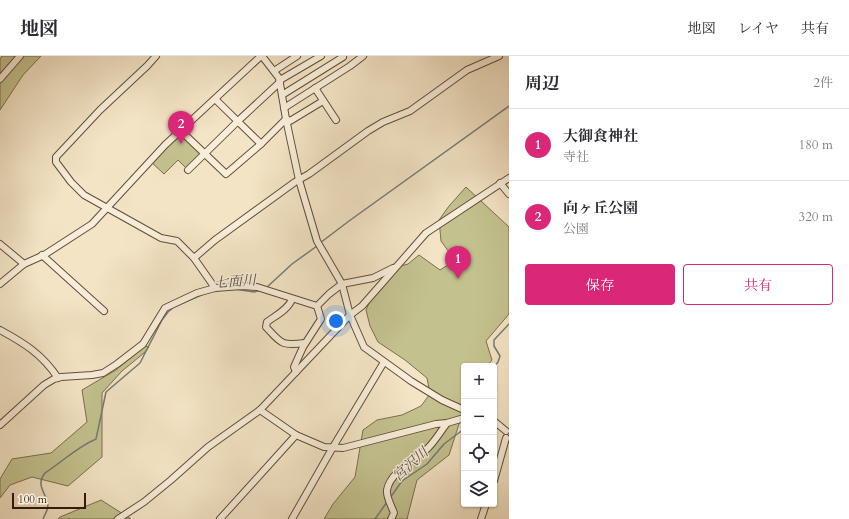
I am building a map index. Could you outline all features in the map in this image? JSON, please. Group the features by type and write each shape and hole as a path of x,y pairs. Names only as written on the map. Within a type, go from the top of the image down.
{"street":[{"path":"0,79 20,56"},
{"path":"156,56 100,110 56,157 56,162 67,177 84,195 108,207 161,238 177,241 194,258 215,288"},
{"path":"0,284 24,264 42,255 92,224 148,161 262,56 280,81 286,119 299,180 319,244 342,284 350,315 364,347 411,381 442,400 461,409"},
{"path":"274,71 297,56"},
{"path":"188,170 280,81 321,56"},
{"path":"282,95 343,56 350,66"},
{"path":"284,108 350,66 363,56"},
{"path":"194,258 215,240 368,131 384,122 410,111 467,70 499,56"},
{"path":"315,88 336,120"},
{"path":"215,98 261,144"},
{"path":"286,119 290,121 323,101"},
{"path":"181,131 226,174 261,144 286,119"},
{"path":"118,519 144,502 208,446 260,410 350,315 362,306 426,233 509,178"},
{"path":"500,183 509,194"},
{"path":"0,244 24,264"},
{"path":"42,255 104,311"},
{"path":"317,306 342,284 373,278 396,267"},
{"path":"0,425 44,385 58,378 79,377 103,372 122,361 143,344 165,308 198,293 215,288 242,286 267,290 317,306"},
{"path":"292,299 284,310 267,322 266,327 279,341 287,345 305,343"},
{"path":"296,372 294,367 305,343 321,318 317,306"},
{"path":"0,330 34,350 49,365 58,378"},
{"path":"292,519 384,362"},
{"path":"260,410 296,435 324,447 343,448 461,419"},
{"path":"391,519 394,513 387,494 389,482 406,463 428,448 447,423"},
{"path":"497,424 507,434 497,471"},
{"path":"220,519 296,435"},
{"path":"481,519 485,507"}],"shaded area":[{"path":"2,56 41,56 23,75 0,110 0,59"},
{"path":"181,133 202,154 187,169 178,160 164,174 150,161"},
{"path":"466,187 509,227 509,314 486,341 492,360 490,363 461,363 461,421 449,455 417,480 407,519 324,519 333,504 355,477 363,430 377,420 402,415 421,406 430,394 427,378 405,360 378,342 370,326 366,310 376,288 397,267 408,264 419,255 440,270 451,263 449,252 441,241 439,220"},
{"path":"145,346 149,347 122,371 102,393 102,457 68,486 32,477 10,485 0,498 0,479 12,459 51,453 87,422 82,390 116,370"},
{"path":"101,500 131,519 58,519 60,517"}],"waterway":[{"name":"七面川","path":"320,243 509,106"},
{"name":"七面川","path":"266,288 292,264 317,246"},
{"name":"七面川","path":"235,289 254,292 261,290"},
{"name":"七面川","path":"43,519 48,505 41,483 45,473 76,450 96,439 106,392 140,363 162,320 168,312 174,307 206,293"},
{"name":"宮沢川","path":"497,363 500,356 494,346 494,340 509,324"},
{"name":"宮沢川","path":"390,498 402,481 427,464 444,444 461,431"},
{"name":"宮沢川","path":"375,519 387,502"}],"place":[{"name":"向ヶ丘公園","path":"181,144"},
{"name":"大御食神社","path":"458,279"}]}
